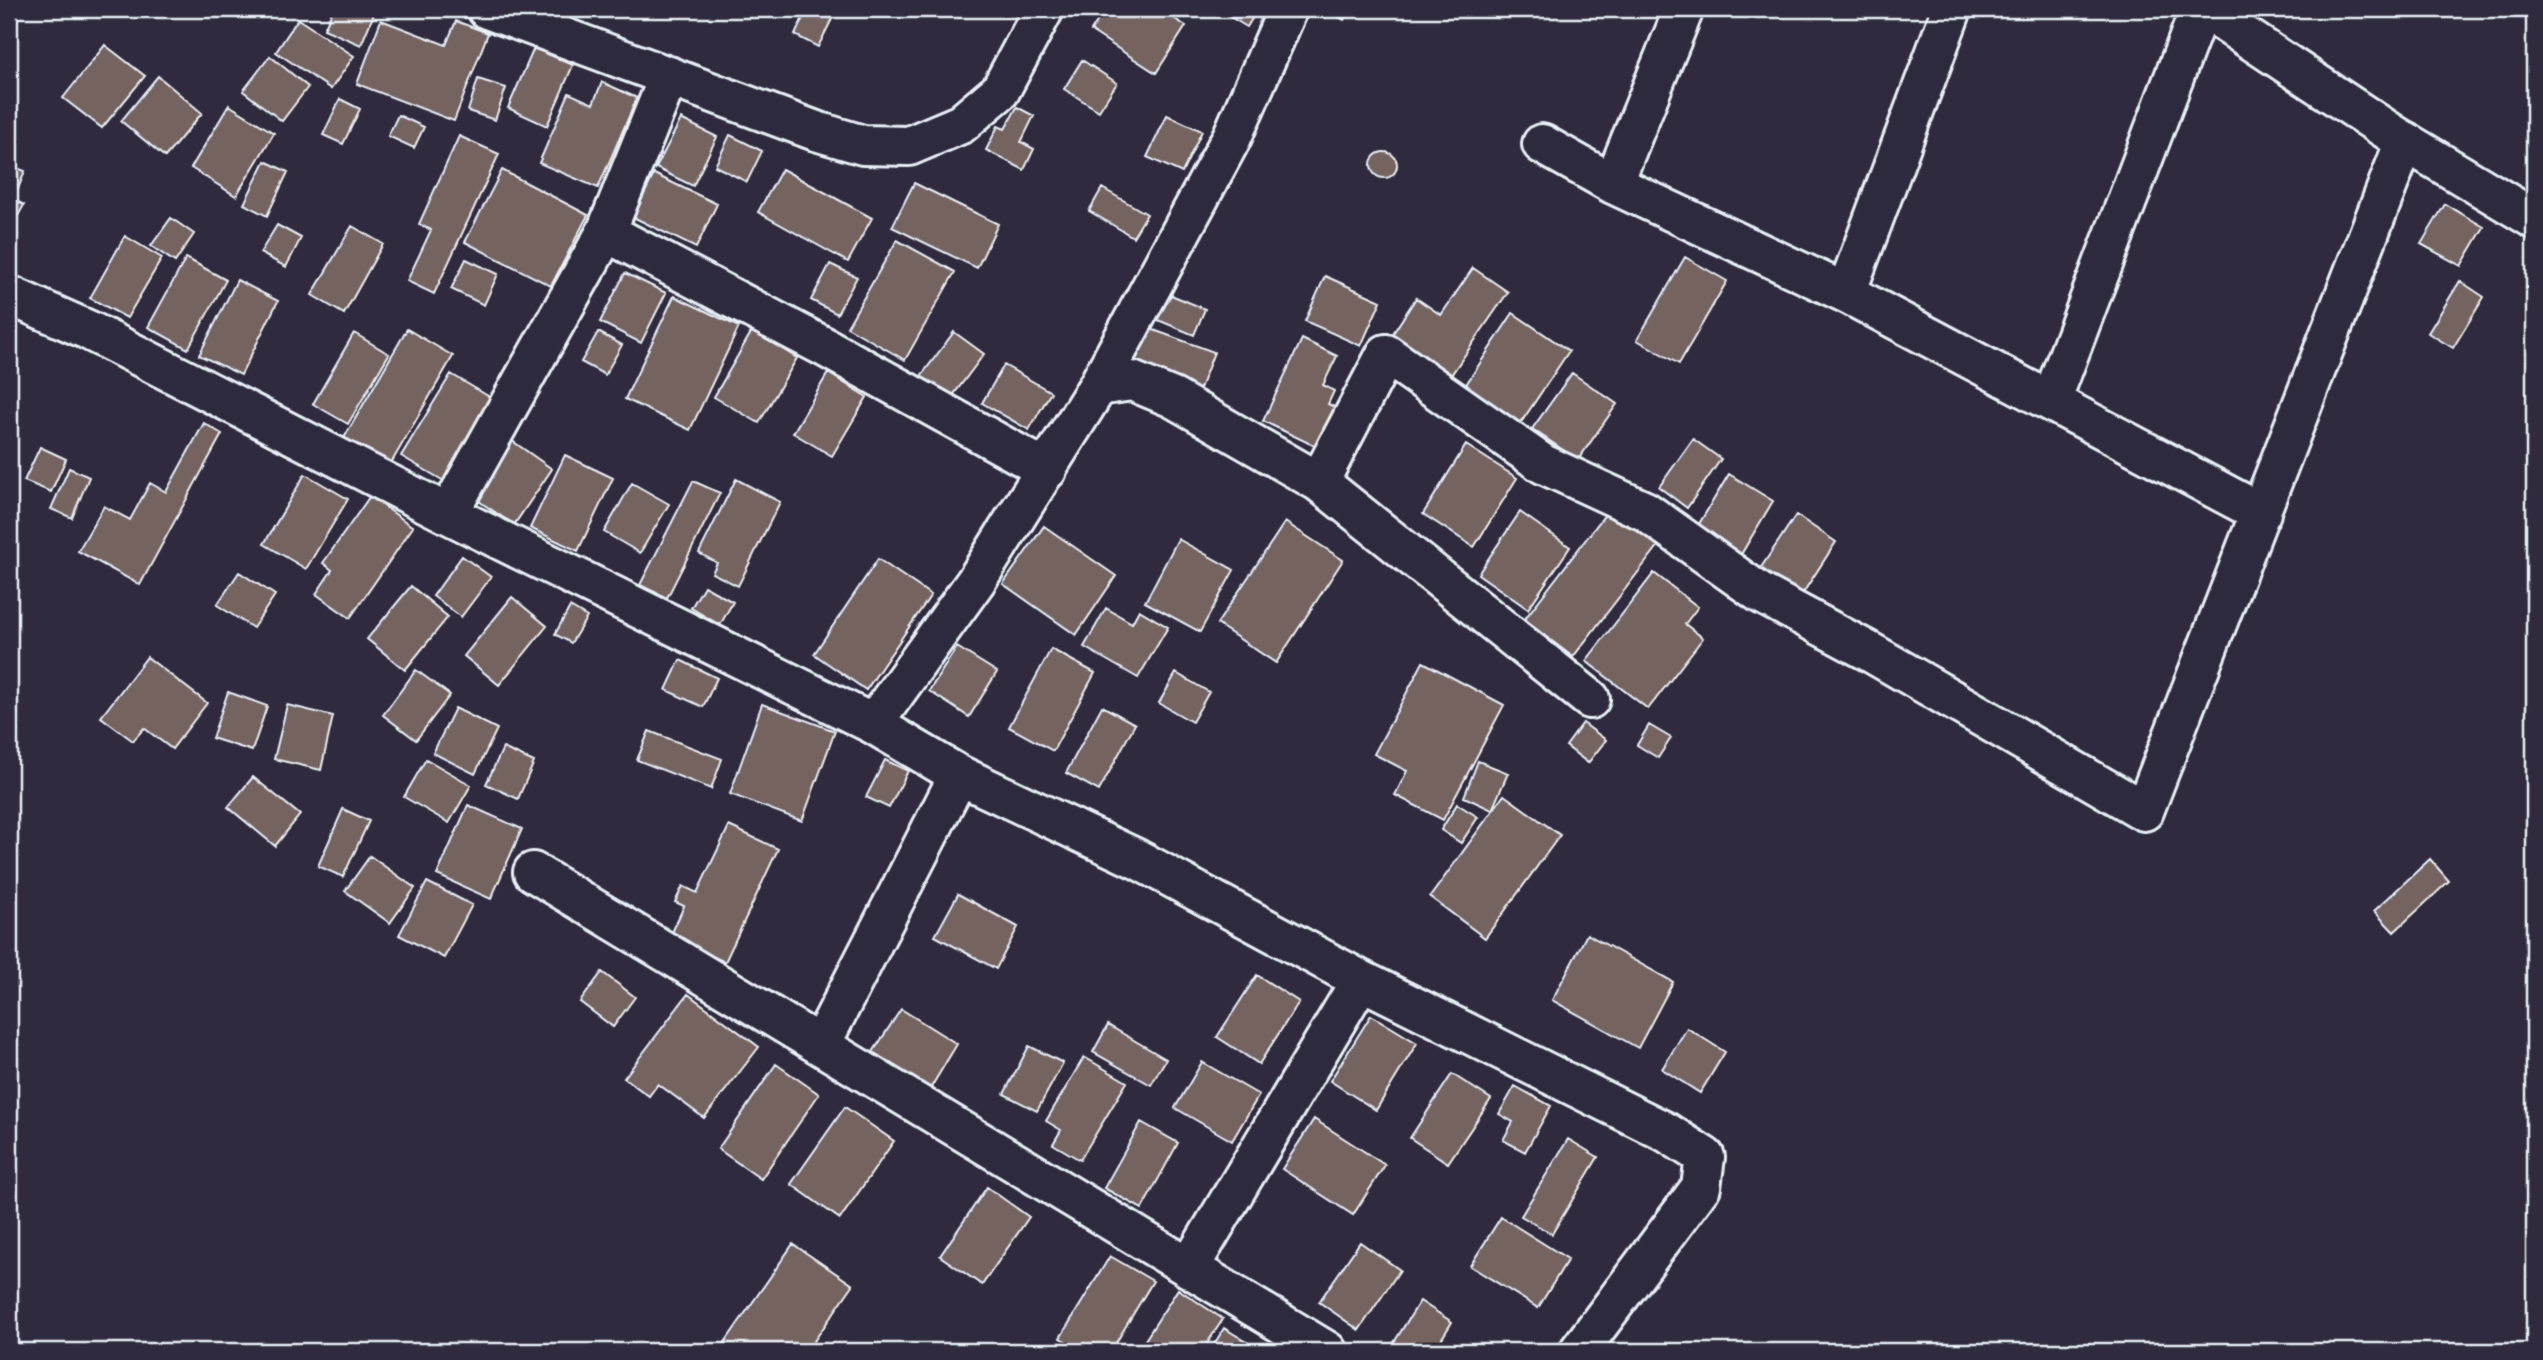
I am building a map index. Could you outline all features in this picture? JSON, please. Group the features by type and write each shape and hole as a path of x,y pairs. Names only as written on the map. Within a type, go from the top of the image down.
{"street":[{"path":"487,9 816,131 863,145 909,146 961,124 1000,91 1044,9"},
{"path":"873,724 976,581 1098,386 1232,137 1288,9"},
{"path":"1613,184 1684,9"},
{"path":"1846,293 1952,9"},
{"path":"2051,401 2202,9 2405,141 2534,219"},
{"path":"449,514 606,232 669,76"},
{"path":"1319,482 1386,354 1543,464 1645,511 1760,593 1870,652 2144,811 2405,141"},
{"path":"1542,144 1613,184 1846,293 2261,513"},
{"path":"606,232 822,346 1047,470"},
{"path":"9,295 136,354 449,514 873,724 959,775 1137,859 1361,980 1666,1132 1705,1157 1700,1187 1579,1351"},
{"path":"1098,386 1132,381 1173,398 1319,482 1590,699"},
{"path":"821,1044 959,775"},
{"path":"533,872 1327,1351"},
{"path":"1189,1268 1361,980"}],"building":[{"path":"333,9 376,9 361,45 324,29"},
{"path":"807,9 837,9 818,47 795,35"},
{"path":"1105,9 1159,9 1186,26 1156,73 1091,31"},
{"path":"1217,9 1258,9 1247,27"},
{"path":"1324,9 1350,9 1344,20"},
{"path":"298,19 354,56 331,89 276,52"},
{"path":"381,20 446,45 456,21 488,33 454,121 357,84"},
{"path":"105,45 145,76 102,128 63,98"},
{"path":"534,48 573,65 547,126 508,108"},
{"path":"270,56 308,87 282,121 243,91"},
{"path":"1082,60 1117,83 1099,111 1064,89"},
{"path":"158,76 202,113 165,157 121,121"},
{"path":"478,79 506,88 495,120 468,111"},
{"path":"602,82 637,98 598,188 539,163 569,93 593,104"},
{"path":"340,99 360,109 343,144 323,135"},
{"path":"229,105 274,133 236,196 191,168"},
{"path":"1017,107 1034,116 1021,142 1034,149 1024,170 986,150 998,126 1005,129"},
{"path":"398,115 424,127 414,148 388,136"},
{"path":"1167,115 1202,131 1182,173 1147,157"},
{"path":"681,119 717,137 693,186 656,168"},
{"path":"730,135 762,151 747,182 715,166"},
{"path":"459,136 499,154 434,294 407,281 431,230 419,224"},
{"path":"1384,152 1393,156 1397,165 1393,174 1384,178 1375,174 1371,165 1375,156"},
{"path":"265,161 288,172 267,216 244,204"},
{"path":"9,165 25,171 18,189 9,185"},
{"path":"782,169 872,218 848,262 758,212"},
{"path":"502,170 588,215 551,286 465,242"},
{"path":"654,174 717,204 696,248 633,217"},
{"path":"914,183 998,224 977,268 892,227"},
{"path":"1102,188 1147,214 1133,237 1089,211"},
{"path":"9,197 24,205 9,232"},
{"path":"2445,204 2484,227 2461,266 2421,244"},
{"path":"171,218 194,234 175,262 151,246"},
{"path":"277,225 301,238 286,267 260,253"},
{"path":"352,226 383,244 344,314 312,295"},
{"path":"125,236 162,258 127,318 90,298"},
{"path":"897,240 955,272 905,360 847,327"},
{"path":"1685,257 1727,281 1679,364 1637,340"},
{"path":"186,258 226,280 188,349 148,327"},
{"path":"466,259 498,274 484,305 451,289"},
{"path":"830,264 857,277 837,314 811,300"},
{"path":"1473,268 1508,292 1449,378 1390,338 1416,298 1441,315"},
{"path":"625,273 666,293 641,343 600,322"},
{"path":"1325,276 1381,301 1361,346 1305,321"},
{"path":"237,280 278,301 241,375 199,355"},
{"path":"2460,281 2484,297 2453,348 2428,333"},
{"path":"1164,292 1205,309 1194,335 1153,318"},
{"path":"674,296 739,327 690,430 625,399"},
{"path":"1513,313 1569,351 1520,424 1465,386"},
{"path":"1148,328 1214,352 1199,391 1133,367"},
{"path":"407,329 453,356 390,465 344,438"},
{"path":"752,331 797,358 759,423 714,397"},
{"path":"598,332 622,345 605,375 581,362"},
{"path":"954,332 984,354 948,402 918,380"},
{"path":"354,333 389,354 348,424 313,404"},
{"path":"1302,339 1337,356 1323,385 1334,391 1328,404 1340,410 1321,449 1263,421"},
{"path":"1004,365 1051,392 1029,430 982,403"},
{"path":"828,373 867,397 832,456 793,433"},
{"path":"1572,373 1617,404 1578,460 1532,429"},
{"path":"451,374 493,399 444,481 401,456"},
{"path":"204,423 222,434 140,585 78,551 104,506 130,520 150,483 166,492"},
{"path":"508,438 552,469 514,525 470,495"},
{"path":"1693,439 1721,459 1687,508 1659,487"},
{"path":"1466,445 1517,478 1474,547 1423,514"},
{"path":"40,447 66,459 51,492 24,481"},
{"path":"565,455 613,478 578,551 530,528"},
{"path":"69,468 89,477 72,518 51,509"},
{"path":"305,474 348,499 306,569 264,544"},
{"path":"1729,474 1773,501 1740,556 1696,529"},
{"path":"736,479 780,502 738,586 712,573 717,563 699,553"},
{"path":"693,481 720,493 667,598 640,585"},
{"path":"632,483 669,504 640,553 604,532"},
{"path":"370,496 413,527 350,618 316,594 332,570 323,563"},
{"path":"1610,508 1659,545 1573,657 1524,620"},
{"path":"1520,512 1570,547 1528,609 1478,574"},
{"path":"1796,515 1836,542 1801,596 1760,569"},
{"path":"1285,522 1343,560 1276,663 1217,624"},
{"path":"1044,526 1116,576 1076,635 1003,584"},
{"path":"1178,539 1234,570 1200,632 1145,602"},
{"path":"462,556 491,577 461,617 433,596"},
{"path":"878,559 931,595 866,690 814,654"},
{"path":"239,572 275,595 253,628 217,605"},
{"path":"1654,573 1698,607 1685,624 1703,638 1648,709 1586,661"},
{"path":"411,586 448,617 405,670 367,639"},
{"path":"704,586 733,602 720,625 691,608"},
{"path":"512,597 547,626 499,685 464,656"},
{"path":"570,607 587,617 571,643 555,634"},
{"path":"1106,608 1132,623 1139,610 1168,627 1138,678 1084,647"},
{"path":"957,647 997,672 969,717 929,691"},
{"path":"1051,649 1095,673 1053,751 1009,727"},
{"path":"147,657 207,703 172,749 144,728 133,741 101,717"},
{"path":"680,660 717,678 703,707 666,690"},
{"path":"1423,662 1504,705 1443,820 1395,795 1407,771 1374,754"},
{"path":"416,670 450,695 416,740 383,715"},
{"path":"1176,673 1209,692 1192,722 1159,703"},
{"path":"228,692 267,706 252,751 212,738"},
{"path":"762,704 835,731 802,821 730,794"},
{"path":"287,705 333,716 321,770 274,759"},
{"path":"1102,706 1135,724 1099,791 1066,773"},
{"path":"455,708 497,729 475,774 433,753"},
{"path":"1583,723 1606,740 1588,763 1566,746"},
{"path":"1649,725 1671,738 1658,758 1637,745"},
{"path":"649,731 722,759 711,789 637,760"},
{"path":"503,748 534,762 518,799 486,784"},
{"path":"426,759 471,785 449,823 404,797"},
{"path":"885,760 908,771 889,808 866,797"},
{"path":"1478,761 1508,773 1492,810 1464,797"},
{"path":"253,777 300,815 275,846 228,807"},
{"path":"1504,795 1560,835 1485,938 1430,897"},
{"path":"1457,804 1478,817 1461,843 1441,830"},
{"path":"468,805 522,829 491,899 437,875"},
{"path":"343,809 369,821 343,877 318,866"},
{"path":"729,826 778,849 725,962 670,937 684,906 675,902 683,886 697,893"},
{"path":"370,856 415,888 390,923 345,891"},
{"path":"2430,859 2449,881 2394,932 2374,911"},
{"path":"427,882 472,905 444,958 399,935"},
{"path":"958,894 1018,927 996,969 935,936"},
{"path":"1587,934 1673,982 1638,1048 1552,1000"},
{"path":"602,972 635,997 613,1027 580,1002"},
{"path":"1257,975 1299,1002 1259,1064 1217,1037"},
{"path":"688,994 759,1047 704,1118 658,1084 649,1096 624,1078"},
{"path":"901,1009 957,1044 930,1089 873,1052"},
{"path":"1371,1015 1417,1043 1376,1110 1330,1081"},
{"path":"1108,1025 1166,1059 1151,1085 1093,1052"},
{"path":"1687,1028 1725,1052 1700,1093 1662,1069"},
{"path":"1029,1046 1063,1063 1037,1111 1004,1094"},
{"path":"1084,1057 1127,1082 1080,1160 1053,1144 1061,1130 1046,1121"},
{"path":"1202,1062 1259,1095 1232,1141 1175,1108"},
{"path":"776,1064 819,1094 761,1179 718,1149"},
{"path":"1452,1074 1491,1099 1448,1163 1410,1138"},
{"path":"1515,1086 1551,1106 1525,1152 1503,1140 1513,1122 1499,1114"},
{"path":"845,1107 894,1141 840,1219 791,1184"},
{"path":"1314,1119 1385,1165 1353,1215 1282,1169"},
{"path":"1141,1122 1178,1143 1142,1209 1104,1188"},
{"path":"1568,1139 1598,1157 1552,1234 1521,1216"},
{"path":"987,1187 1029,1217 982,1285 940,1256"},
{"path":"1501,1217 1568,1259 1538,1308 1470,1266"},
{"path":"1360,1242 1400,1270 1359,1330 1319,1302"},
{"path":"793,1244 853,1285 807,1351 719,1351"},
{"path":"1110,1256 1153,1281 1111,1351 1083,1351 1060,1338"},
{"path":"1178,1289 1223,1319 1202,1351 1138,1351"},
{"path":"1420,1301 1452,1322 1434,1351 1405,1351 1393,1344"},
{"path":"1224,1328 1262,1351 1210,1351"}]}
